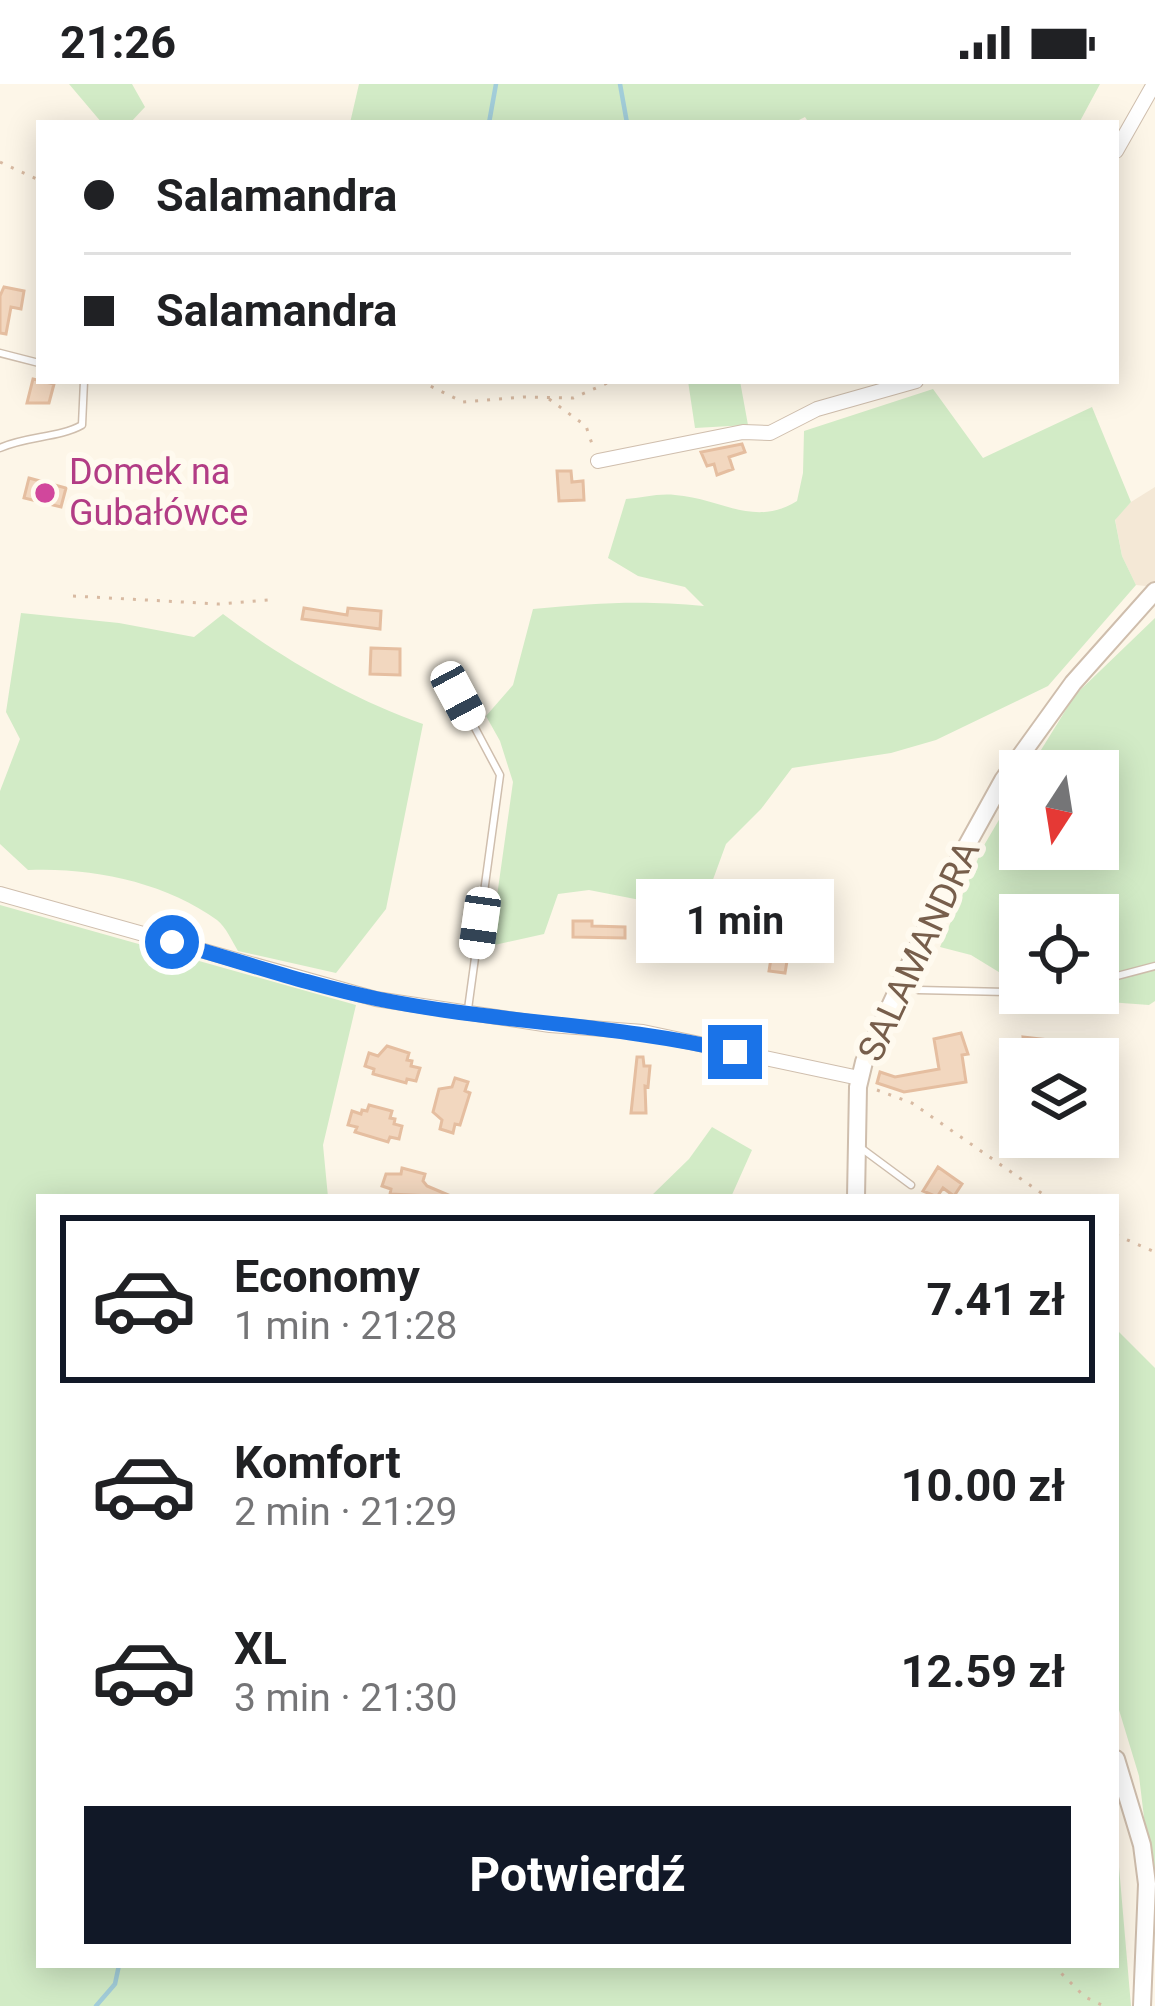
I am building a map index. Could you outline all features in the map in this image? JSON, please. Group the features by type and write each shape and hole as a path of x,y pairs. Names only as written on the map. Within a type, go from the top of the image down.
{"street":[{"path":"1119,147 1154,84"},
{"path":"598,461 743,432 770,433 818,409 906,384"},
{"name":"SALAMANDRA","path":"6,895 376,999 550,1025 643,1032 859,1082 868,1050 911,988 956,865 1003,780 1072,683 1155,591"},
{"path":"856,1194 859,1082"},
{"path":"1119,1769 1142,1845 1147,1884 1142,2006"}],"lane":[{"path":"0,352 36,362"},
{"path":"0,448 76,430 82,425 84,384"},
{"path":"458,696 500,782 468,1012"},
{"path":"1119,975 1155,966"},
{"path":"911,988 999,991"},
{"path":"860,1148 911,1185"}],"path":[{"path":"0,162 36,179"},
{"path":"426,384 463,403 573,398 605,384"},
{"path":"548,398 586,426 598,461"},
{"path":"73,596 219,604 269,600"},
{"path":"859,1082 912,1103 1043,1194"},
{"path":"1119,1235 1155,1252"},
{"path":"1056,1968 1085,1997 1104,2006"}],"shaded area":[{"path":"1155,487 1155,587 1136,585 1122,556 1115,519"}],"green space":[{"path":"69,84 132,84 145,107 133,120 99,120"},
{"path":"359,84 1100,84 1081,120 351,120"},
{"path":"688,384 741,384 748,425 695,428"},
{"path":"933,389 983,458 1092,407 1131,502 1115,520 1122,556 1136,585 1048,686 936,740 891,753 792,768 726,844 711,885 695,879 676,907 589,890 558,894 544,934 490,946 513,782 486,716 513,685 533,609 618,603 704,606 685,587 638,576 608,558 626,499 669,495 751,512 781,509 797,501 804,431"},
{"path":"21,613 194,637 223,614 319,676 423,724 386,909 336,973 238,951 217,920 174,896 102,874 28,870 0,844 0,791 20,739 6,712"},
{"path":"1155,618 1155,1001 1149,1005 1119,1003 1119,894 999,894 999,972 971,955 940,947 999,820 999,870 1119,870 1119,750 1041,750 1075,695"},
{"path":"0,905 356,1005 323,1145 328,1194 36,1194 36,1968 1119,1968 1119,1867 1131,2006 0,2006"},
{"path":"712,1127 752,1150 732,1194 653,1194 689,1159"},
{"path":"1119,1332 1155,1368 1155,1908 1139,1776 1119,1710"}],"building":[{"path":"4,287 24,291 21,309 11,307 6,334 0,333"},
{"path":"33,379 36,384 54,384 49,403 27,403"},
{"path":"742,444 745,452 729,457 733,469 717,475 714,464 707,466 701,452"},
{"path":"557,471 571,471 572,482 583,481 584,500 559,501"},
{"name":"Domek na Gubałówce","path":"29,478 66,488 61,507 24,498"},
{"path":"304,608 347,615 348,608 381,611 380,629 302,619"},
{"path":"371,648 400,649 400,675 370,674"},
{"path":"573,921 625,927 625,938 573,937"},
{"path":"775,934 791,937 785,973 769,971"},
{"path":"961,1033 968,1054 962,1055 966,1082 904,1092 877,1083 880,1072 895,1077 939,1069 934,1039"},
{"path":"387,1046 409,1053 411,1066 420,1068 416,1081 373,1074 374,1069 365,1066 369,1053 378,1056"},
{"path":"637,1057 650,1066 646,1113 631,1113"},
{"path":"455,1078 468,1082 465,1091 470,1093 453,1133 440,1129 442,1120 433,1112 439,1089 452,1087"},
{"path":"369,1105 392,1111 394,1124 402,1126 399,1139 390,1137 388,1142 355,1132 357,1127 348,1125 352,1111 361,1114"},
{"path":"938,1167 962,1184 955,1194 943,1188 939,1194 923,1191"},
{"path":"402,1168 425,1174 427,1186 446,1194 390,1194 391,1189 382,1186 386,1174 401,1174"}],"waterway":[{"path":"490,120 496,84"},
{"path":"620,84 626,120"},
{"path":"96,2006 115,1984 118,1968"}],"place":[{"name":"Domek na Gubałówce","path":"45,493"}],"route":[{"path":"172,942 376,999 550,1025 643,1032 735,1052"}]}
